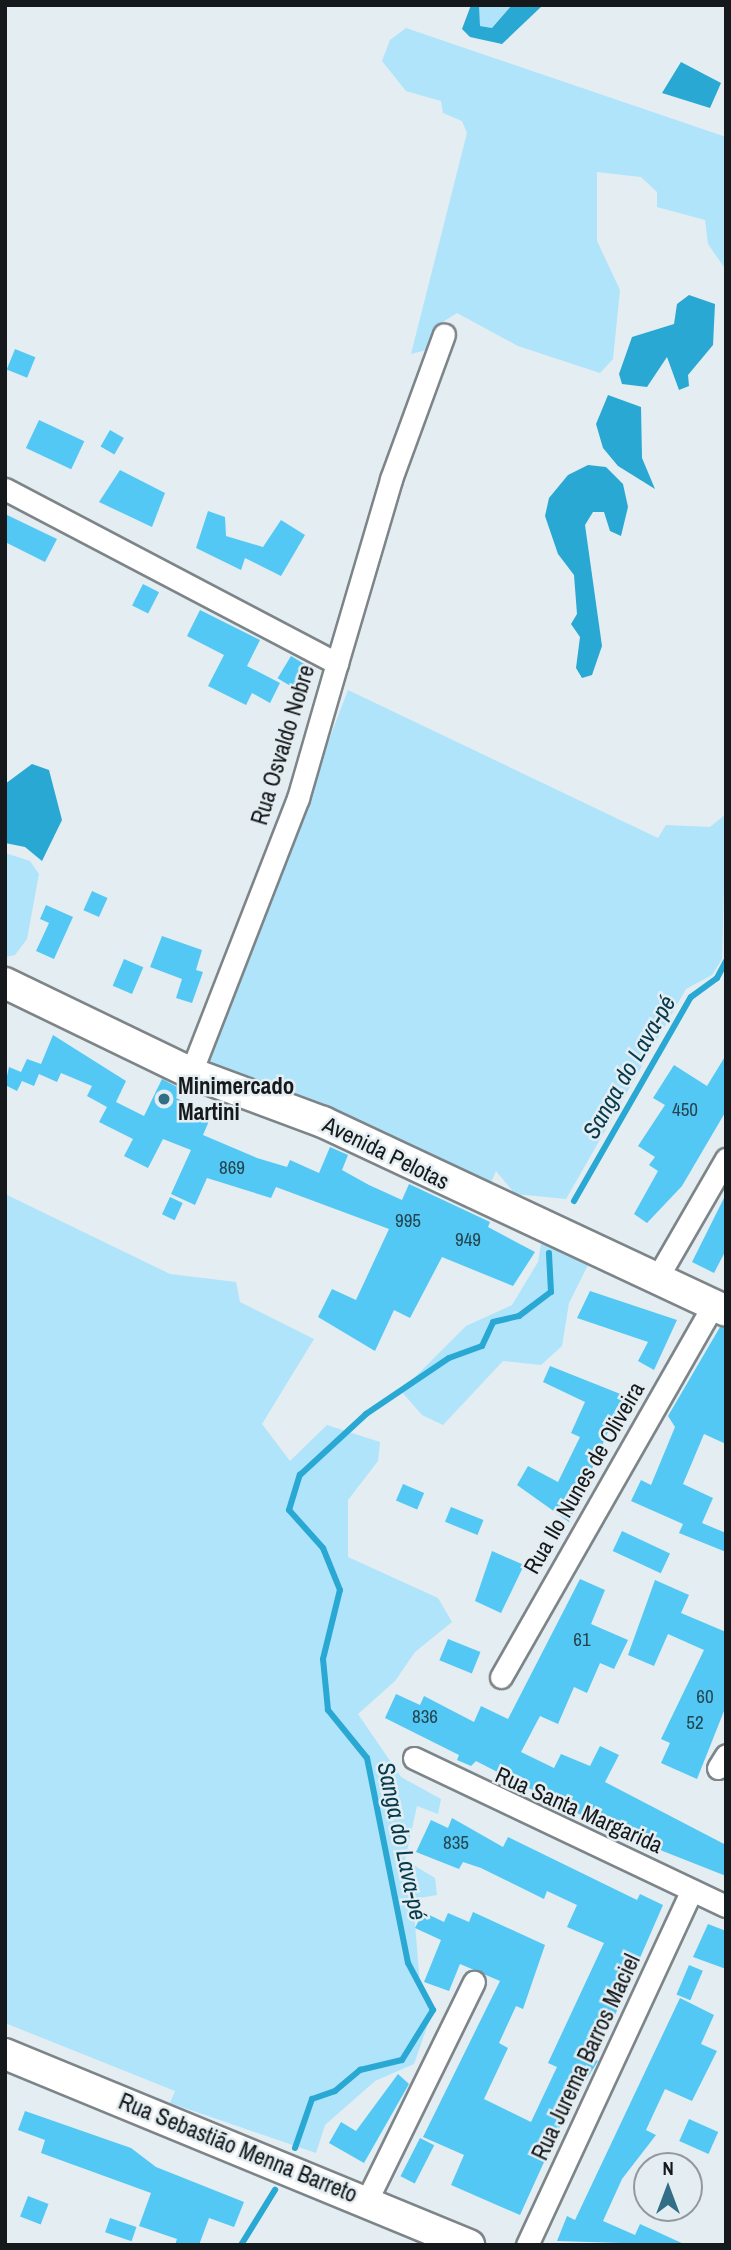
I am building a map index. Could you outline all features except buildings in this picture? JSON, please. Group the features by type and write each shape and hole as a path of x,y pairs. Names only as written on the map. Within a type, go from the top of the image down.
{"street":[{"path":"337,663 391,479 444,334"},
{"name":"Rua Osvaldo Nobre","path":"5,489 337,663 298,798 191,1073"},
{"name":"Avenida Pelotas","path":"5,984 191,1073 323,1122 720,1308"},
{"path":"656,1280 726,1159"},
{"name":"Rua Ilo Nunes de Oliveira","path":"501,1677 720,1308"},
{"name":"Rua Santa Margarida","path":"414,1758 726,1906"},
{"name":"Rua Jurema Barros Maciel","path":"527,2245 692,1890"},
{"path":"368,2200 474,1982"},
{"name":"Rua Sebastião Menna Barreto","path":"5,2054 368,2200 469,2245"}],"shaded area":[{"path":"479,5 512,5 492,28 480,26"},
{"path":"406,28 726,137 726,270 708,244 705,220 657,207 657,192 641,177 597,172 597,241 620,290 613,359 600,373 518,346 457,313 438,325 426,350 411,354 467,133 462,121 443,113 441,101 406,91 382,61 390,40"},
{"path":"348,690 658,838 666,825 710,827 726,814 722,959 712,975 686,989 566,1199 515,1194 496,1171 482,1203 202,1072"},
{"path":"5,853 30,861 39,874 27,939 15,955 5,957"},
{"path":"5,1194 170,1274 236,1282 240,1302 314,1339 262,1424 290,1461 327,1425 380,1442 378,1461 348,1500 348,1557 438,1598 452,1622 415,1652 395,1681 358,1714 401,1777 441,1799 438,1814 417,1806 405,1860 435,1878 437,1895 413,1899 420,1985 433,2010 414,2064 375,2081 325,2125 316,2153 170,2103 175,2091 5,2023"},
{"path":"543,1233 593,1255 569,1303 562,1346 541,1365 503,1361 443,1425 422,1415 401,1391 466,1326 512,1305 538,1262"}],"water":[{"path":"471,5 479,5 480,26 492,28 512,5 543,5 502,44 470,37 462,29"},
{"path":"681,62 721,83 710,108 662,93"},
{"path":"689,295 715,304 713,345 688,375 689,386 679,390 667,357 647,387 622,384 619,374 632,337 674,324 677,304"},
{"path":"608,395 641,407 642,458 655,489 618,466 603,448 596,424"},
{"path":"588,465 606,467 623,484 628,507 621,536 610,531 604,512 593,512 585,525 602,646 592,675 582,678 576,668 580,637 571,624 577,614 574,575 558,554 545,516 549,498 568,475"},
{"path":"32,764 49,770 62,820 42,861 25,847 5,843 5,784"}],"waterway":[{"name":"Sanga do Lava-pé","path":"574,1201 691,997 717,978 726,961"},
{"name":"Sanga do Lava-pé","path":"295,2148 312,2099 335,2091 360,2070 402,2060 433,2010 408,1963 367,1758 328,1710 323,1659 340,1590 323,1548 289,1510 300,1475 366,1414 449,1358 482,1346 493,1322 519,1316 551,1292 549,1253"},
{"name":"Sanga do Lava-pé","path":"241,2245 275,2190"}],"place":[{"name":"Minimercado Martini","path":"164,1099"}]}
